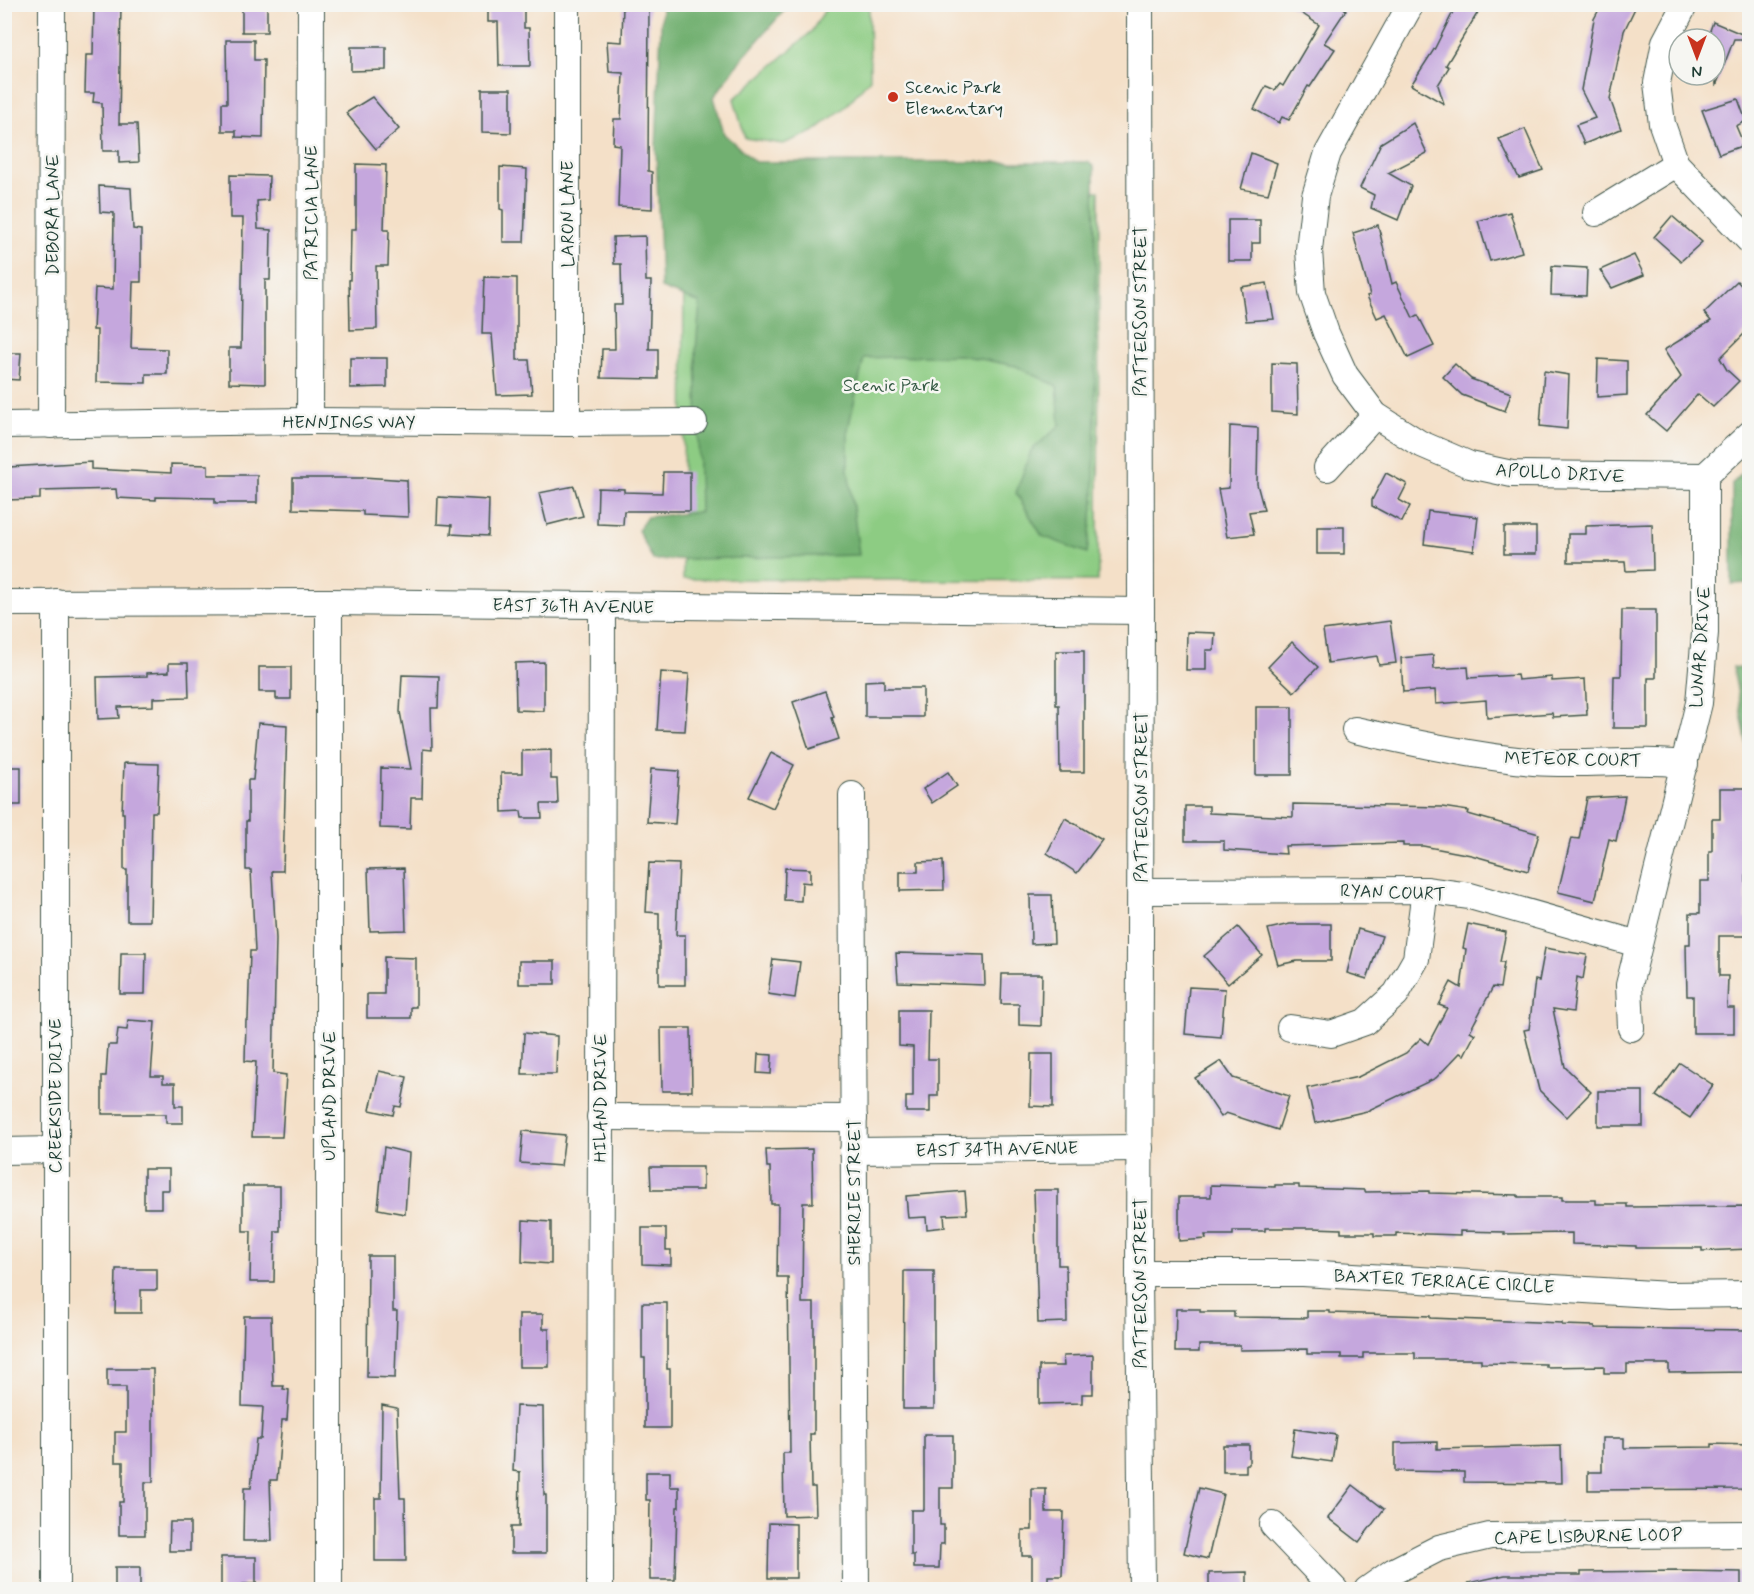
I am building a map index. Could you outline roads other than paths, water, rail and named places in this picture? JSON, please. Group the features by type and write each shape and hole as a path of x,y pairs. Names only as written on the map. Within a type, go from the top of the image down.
{"street":[{"name":"DEBORA LANE","path":"51,425 52,4"},
{"name":"PATRICIA LANE","path":"310,421 311,4"},
{"name":"LARON LANE","path":"567,4 567,423"},
{"name":"PATTERSON STREET","path":"1140,4 1141,891 1138,1273 1142,1590"},
{"name":"APOLLO DRIVE","path":"1411,4 1328,153 1316,196 1309,250 1312,293 1326,333 1345,375 1375,415 1419,443 1470,465 1512,474 1705,476"},
{"path":"1685,4 1665,42 1657,83 1662,124 1676,164 1749,241"},
{"path":"1596,213 1676,164"},
{"path":"1327,468 1375,415"},
{"name":"HENNINGS WAY","path":"4,425 310,421 694,422"},
{"path":"1705,476 1749,434"},
{"name":"LUNAR DRIVE","path":"1631,1028 1629,985 1699,703 1705,633 1705,476"},
{"name":"CREEKSIDE DRIVE","path":"56,602 54,1150 56,1590"},
{"name":"EAST 36TH AVENUE","path":"4,603 329,602 1141,611"},
{"name":"UPLAND DRIVE","path":"329,602 329,1590"},
{"name":"HILAND DRIVE","path":"600,1590 602,606"},
{"name":"METEOR COURT","path":"1355,730 1470,755 1537,762 1653,760 1685,764"},
{"name":"SHERRIE STREET","path":"852,795 856,1590"},
{"path":"1290,1028 1331,1034 1365,1022 1396,994 1416,959 1425,890"},
{"name":"RYAN COURT","path":"1141,891 1425,890 1470,897 1638,944"},
{"path":"600,1117 854,1118"},
{"name":"EAST 34TH AVENUE","path":"853,1151 1140,1148"},
{"path":"4,1151 54,1150"},
{"name":"BAXTER TERRACE CIRCLE","path":"1138,1273 1303,1273 1669,1295 1749,1294"},
{"path":"1273,1525 1335,1590"},
{"name":"CAPE LISBURNE LOOP","path":"1367,1590 1394,1571 1438,1548 1490,1536 1749,1534"}],"place":[{"name":"Scenic Park Elementary","path":"893,97"}],"park label":[{"name":"Scenic Park","path":"891,385"}]}
